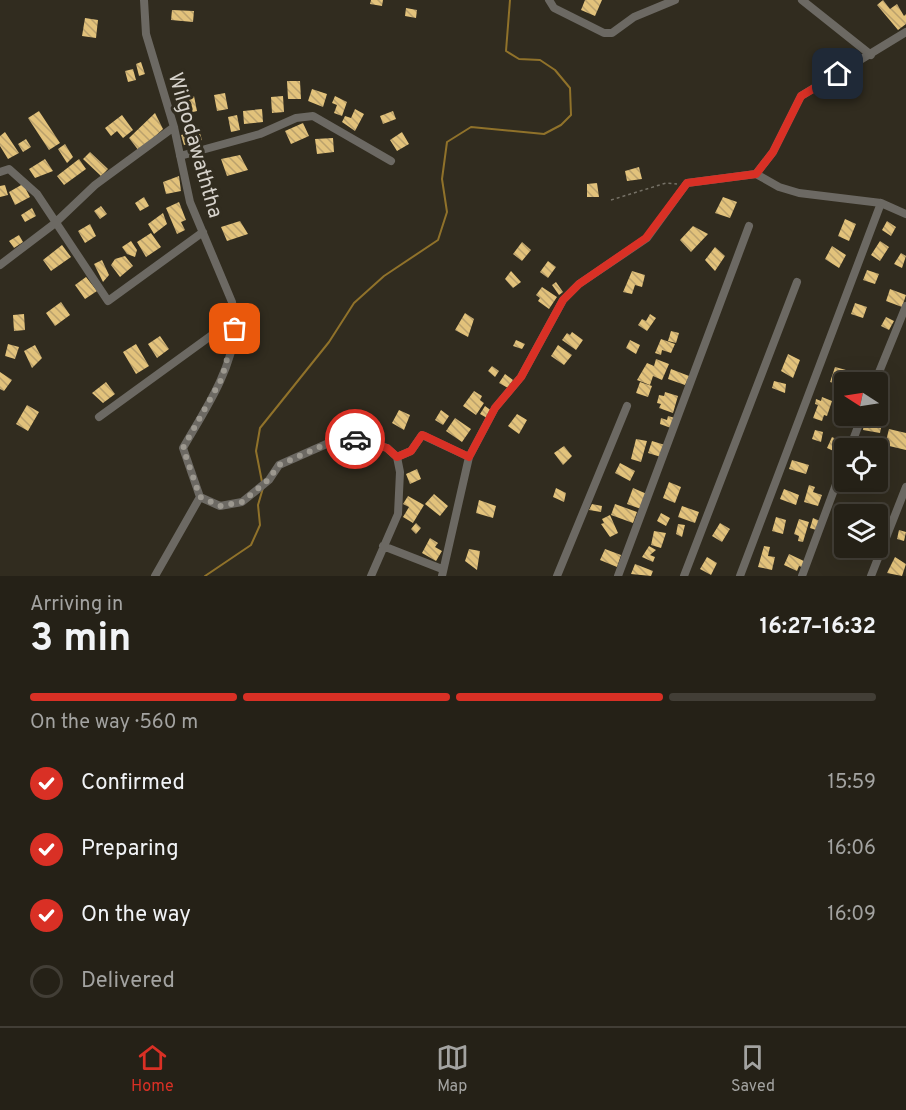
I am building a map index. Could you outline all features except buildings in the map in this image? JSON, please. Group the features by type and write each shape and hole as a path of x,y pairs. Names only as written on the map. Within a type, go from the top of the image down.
{"street":[{"name":"Wilgodawaththa","path":"144,0 146,34 174,127 190,202 232,302 234,319 235,329 222,378 183,448 200,497"},
{"path":"549,0 554,8 604,33 612,33 634,17 675,0"},
{"path":"802,0 871,55"},
{"path":"756,174 773,152 801,96 906,32"},
{"path":"180,156 268,131 296,118 313,116 391,161"},
{"path":"0,265 54,224 95,185 174,127"},
{"path":"0,172 9,169 37,194 54,224 108,301 203,232"},
{"path":"383,546 442,573 469,457 495,408 521,377 563,300 579,284 646,238 687,183 756,174 779,187 799,193 881,203 906,214"},
{"path":"740,576 881,203"},
{"path":"618,576 749,226"},
{"path":"684,576 797,282"},
{"path":"879,372 906,306"},
{"path":"99,417 234,319"},
{"path":"563,576 557,576 627,406"},
{"path":"397,457 411,451 422,435 469,457"},
{"path":"155,576 200,497 220,506 242,502 268,480 279,465 331,442 360,439 387,448 397,457 400,472 398,514 371,576"},
{"path":"871,576 906,487"},
{"path":"802,576 834,490"}],"path":[{"path":"611,200 666,183 681,184"}],"waterway":[{"path":"262,482 256,451 260,428 329,342 354,303 384,276 438,240 447,212 442,179 447,142 471,127 544,134 561,125 571,115 570,88 555,70 540,60 519,59 506,51 510,0"},
{"path":"205,576 251,545 260,525 258,505 263,488"}],"way so far":[{"path":"235,329 222,378 183,448 200,497 220,506 242,502 268,480 279,465 331,442 355,439"}],"route":[{"path":"355,439 387,448 397,457 411,451 422,435 469,457 495,408 521,377 563,300 579,284 646,238 657,227 674,198 687,183 756,174 773,152 801,96 838,74"}]}
